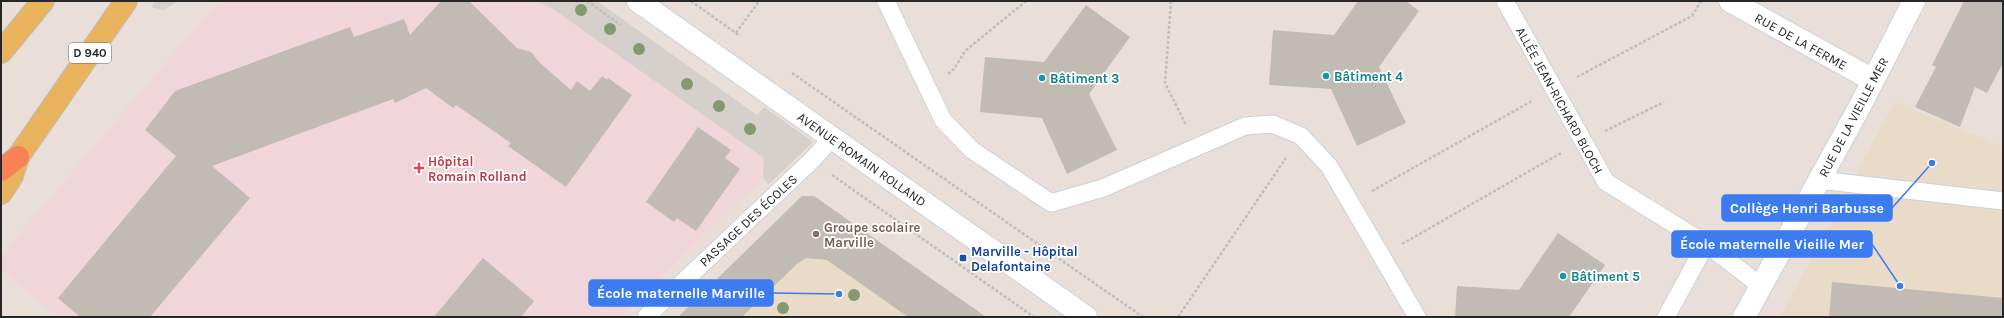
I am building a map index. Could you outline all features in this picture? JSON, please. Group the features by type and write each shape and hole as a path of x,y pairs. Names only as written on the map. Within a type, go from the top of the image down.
{"main road":[{"path":"1,52 43,1"},
{"name":"D 940","path":"1,193 12,176 10,163 126,1"}],"street":[{"name":"AVENUE ROMAIN ROLLAND","path":"638,1 1086,317"},
{"name":"RUE DE LA FERME","path":"1730,1 1873,80"},
{"name":"RUE DE LA VIEILLE MER","path":"1744,317 1873,80 1914,1"}],"lane":[{"path":"886,1 943,120 972,150 1051,203 1103,188 1245,126 1273,124 1301,136 1329,166 1417,317"},
{"name":"ALLÉE JEAN-RICHARD BLOCH","path":"1506,1 1606,182 1706,244 1761,286"},
{"name":"PASSAGE DES ÉCOLES","path":"646,317 812,160 832,138"},
{"path":"1819,180 2003,201"},
{"path":"1666,317 1706,244"}],"path":[{"path":"691,1 742,38"},
{"path":"736,33 758,1"},
{"path":"929,90 954,69 965,51 1026,1"},
{"path":"1171,1 1165,83 1197,147"},
{"path":"1351,203 1554,89 1692,16 1701,1"},
{"path":"789,71 1143,317"},
{"path":"1382,256 1583,141 1664,102"},
{"path":"1178,317 1301,136"}],"shaded area":[{"path":"155,1 179,1 163,10 151,7"},
{"name":"Hôpital Romain Rolland","path":"219,1 534,1 550,7 764,158 762,179 620,317 58,317 1,270 1,255"},
{"path":"534,1 597,1 757,115 764,107 813,142 768,185 763,178 764,158 550,7"},
{"path":"1895,102 2003,147 2003,317 1780,317 1837,211 1868,214 1873,182 1853,179"},
{"name":"Groupe scolaire Marville","path":"802,196 814,196 986,317 678,317"}],"building":[{"path":"441,1 469,1 517,48 531,52 540,63 571,90 577,81 590,91 602,76 607,80 608,78 632,95 566,187 508,146 511,143 456,105 453,108 426,88 395,103 393,99 212,166 250,198 150,317 80,317 58,298 176,156 145,130 175,91 350,27 354,37 404,19 410,35"},
{"name":"Bâtiment 4","path":"1358,1 1406,1 1419,11 1379,67 1406,123 1357,146 1331,89 1269,85 1273,30 1334,35"},
{"path":"1964,1 2003,1 2003,63 1987,93 1975,87 1960,127 1915,107 1936,67 1932,65"},
{"name":"Bâtiment 3","path":"1086,5 1130,37 1089,94 1117,150 1067,174 1042,118 980,112 985,57 1044,62"},
{"path":"698,127 731,150 725,158 740,169 696,231 677,218 674,222 646,202"},
{"name":"Groupe scolaire Marville","path":"802,196 814,196 986,317 908,317 827,260 806,258 797,264 742,317 678,317"},
{"name":"Bâtiment 5","path":"1558,233 1605,265 1569,317 1455,317 1457,286 1519,290"},
{"path":"483,258 534,301 521,317 434,317"},
{"path":"1832,282 2003,298 2003,317 1829,317"}],"place":[{"name":"Bâtiment 4","path":"1326,76"},
{"name":"Bâtiment 3","path":"1042,78"},
{"name":"Collège Henri Barbusse","path":"1932,163"},
{"name":"Hôpital Romain Rolland","path":"419,168"},
{"name":"Groupe scolaire Marville","path":"816,234"},
{"name":"Marville - Hôpital Delafontaine","path":"963,258"},
{"name":"Bâtiment 5","path":"1563,276"},
{"name":"École maternelle Vieille Mer","path":"1900,286"},
{"name":"École maternelle Marville","path":"839,294"}]}
